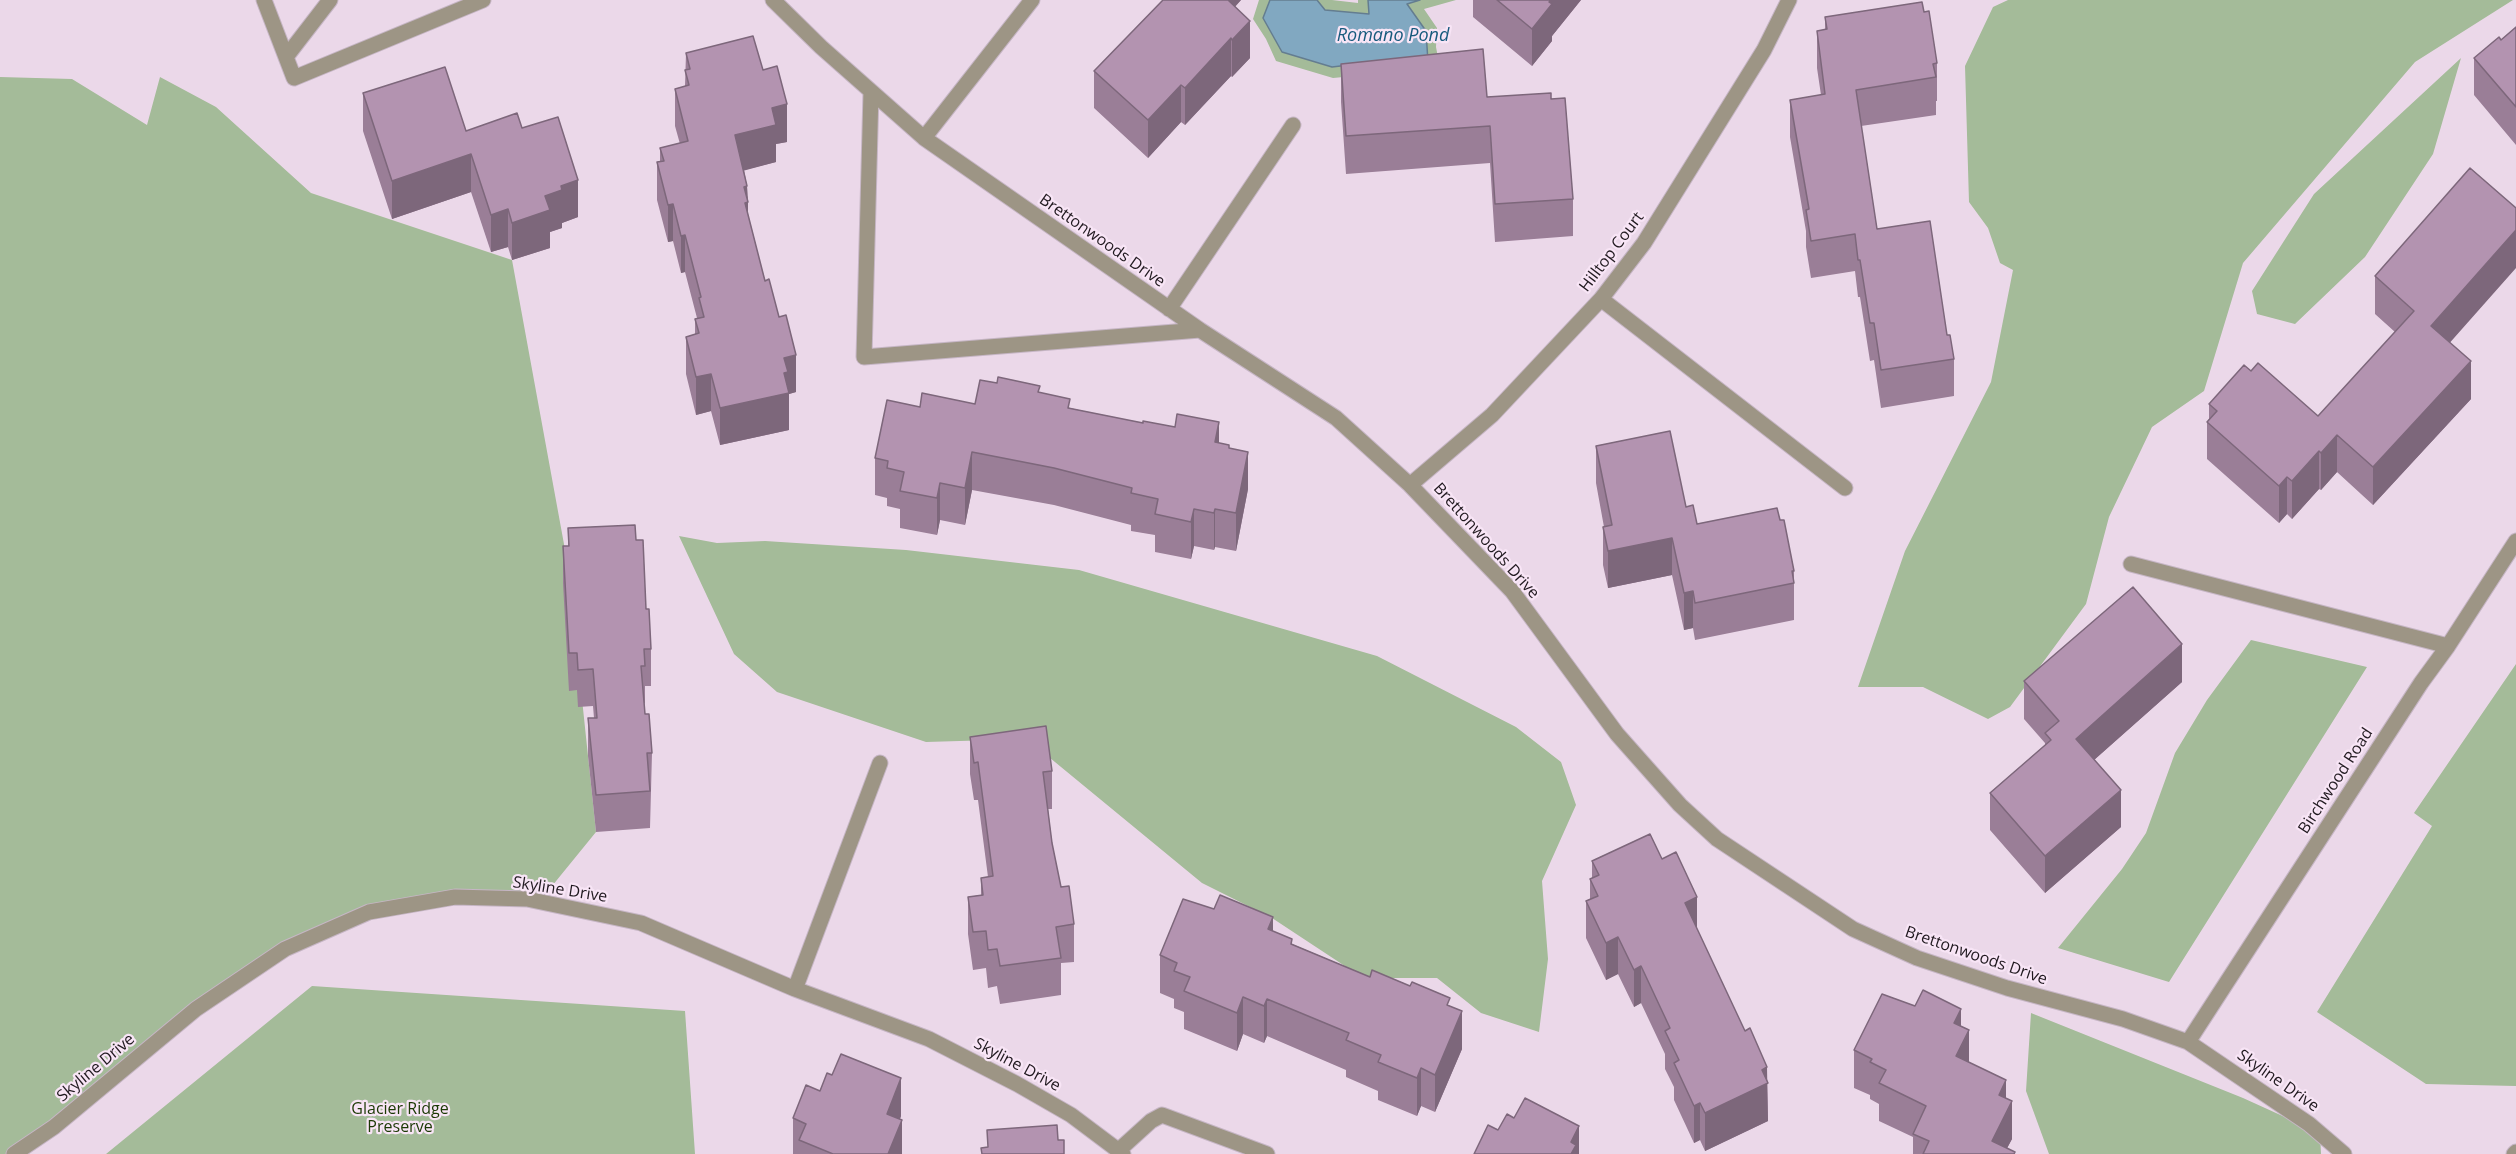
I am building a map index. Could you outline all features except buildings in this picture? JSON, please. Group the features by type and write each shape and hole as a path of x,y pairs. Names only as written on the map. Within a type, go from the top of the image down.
{"street":[{"path":"264,0 294,78 483,0"},
{"path":"286,57 330,0"},
{"name":"Brettonwoods Drive","path":"774,0 871,92 924,138 1169,309 1336,418 1410,485 1512,591 1617,734 1680,805 1717,839 1853,929 1917,958 2007,988 2123,1020 2188,1042"},
{"path":"924,138 1032,0"},
{"name":"Hilltop Court","path":"1410,485 1491,415 1601,299 1644,243 1764,50 1789,0"},
{"path":"871,92 864,357 1200,330"},
{"path":"1169,309 1293,125"},
{"path":"1601,299 1845,488"},
{"name":"Birchwood Road","path":"2188,1042 2516,541"},
{"path":"2131,564 2448,646"},
{"path":"795,989 880,763"},
{"name":"Skyline Drive","path":"14,1154 54,1127 196,1009 285,949 369,912 455,897 527,899 641,923 795,989 929,1039 1017,1083 1071,1115 1121,1152"},
{"name":"Skyline Drive","path":"2188,1042 2309,1124 2344,1154"},
{"path":"1121,1152 1151,1121 1162,1115 1267,1154"}],"green space":[{"name":"Romano Pond","path":"1259,0 1332,0 1358,3 1358,0 1456,0 1424,9 1437,28 1436,47 1440,68 1333,78 1276,61 1253,19"},
{"path":"2008,0 2513,0 2415,62 2243,263 2204,391 2152,427 2109,517 2086,604 2010,707 1988,719 1923,687 1858,687 1905,551 1991,382 2013,270 2000,263 1988,228 1969,202 1965,66 1993,7"},
{"path":"2461,58 2433,154 2365,257 2295,324 2257,314 2252,291 2314,194"},
{"path":"0,77 72,79 147,125 160,77 216,107 311,193 512,260 568,566 596,832 539,902 455,897 377,910 285,949 14,1154 0,1154"},
{"path":"679,536 717,543 765,541 906,550 1079,570 1377,656 1516,727 1561,762 1576,805 1542,881 1548,959 1539,1032 1481,1013 1437,978 1363,978 1272,918 1202,883 1027,739 926,742 777,692 734,654"},
{"path":"2251,640 2367,667 2169,982 2058,948 2122,869 2146,833 2175,753 2207,700"},
{"path":"2516,664 2516,1086 2426,1084 2317,1012 2432,826 2414,813"},
{"name":"Glacier Ridge Preserve","path":"312,986 685,1011 695,1154 106,1154"},
{"path":"2031,1013 2243,1098 2320,1133 2321,1154 2049,1154 2026,1091"}],"water":[{"name":"Romano Pond","path":"1270,0 1317,0 1325,10 1369,14 1368,0 1420,0 1407,4 1426,31 1428,62 1374,62 1332,67 1282,52 1263,18"}]}
